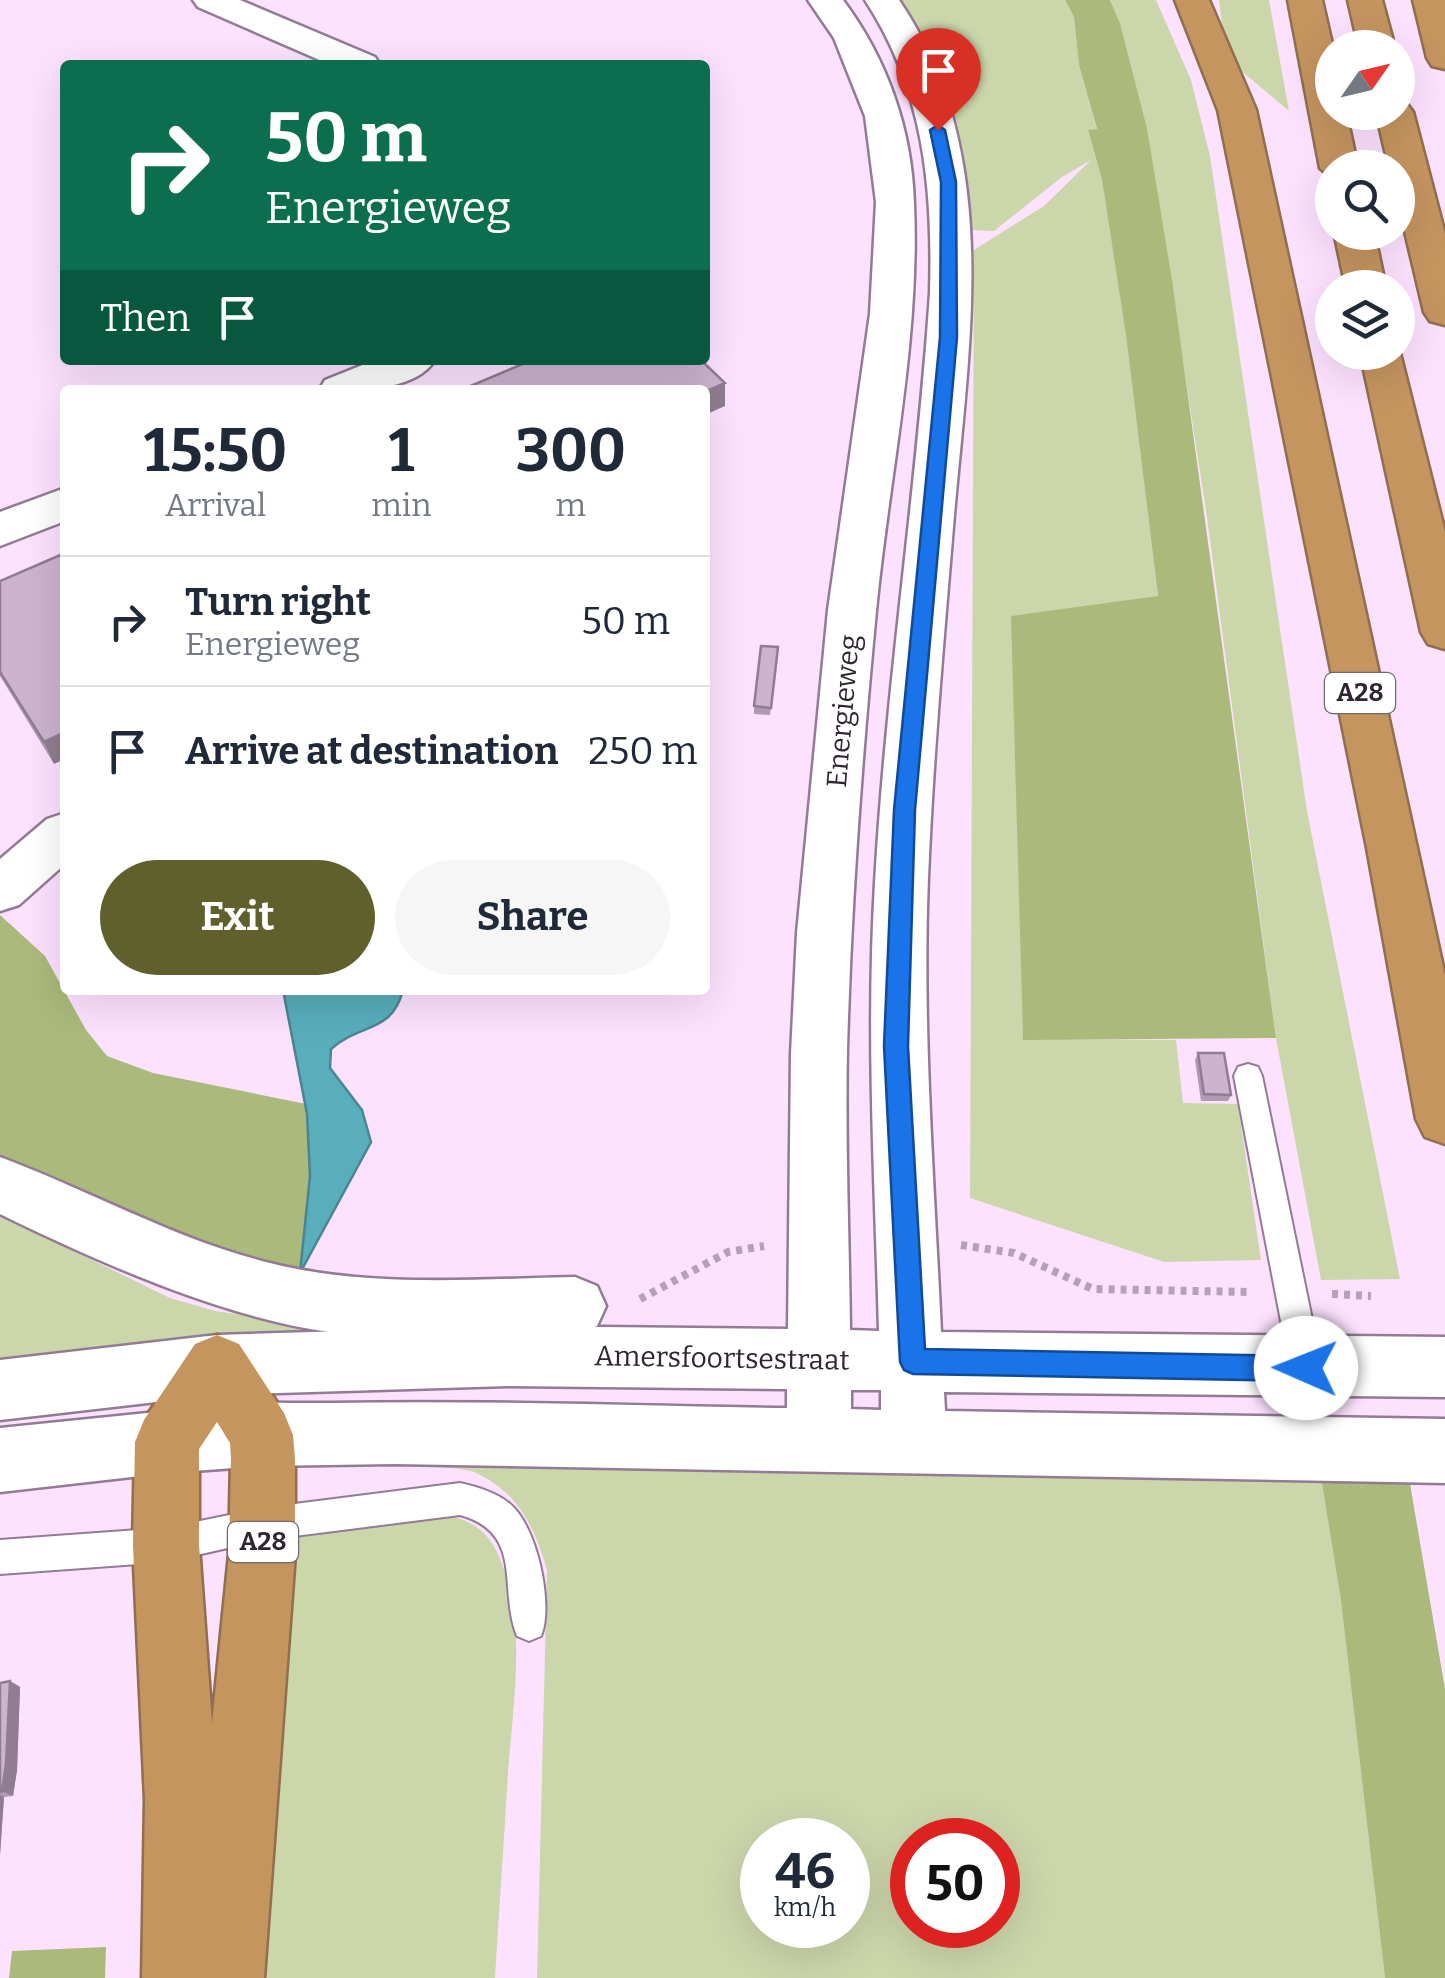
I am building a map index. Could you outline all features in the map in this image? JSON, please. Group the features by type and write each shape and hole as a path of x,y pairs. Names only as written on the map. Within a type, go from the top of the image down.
{"highway":[{"name":"A28","path":"1192,0 1237,110 1393,848 1445,1119"},
{"path":"1305,0 1335,150"},
{"path":"1365,0 1372,30"},
{"path":"1430,0 1445,58"},
{"path":"1399,130 1445,312"},
{"path":"1385,370 1445,632"},
{"name":"A28","path":"217,1365 260,1435 263,1524 226,1978"},
{"path":"180,1978 181,1800 166,1545 167,1442 217,1365"}],"main road":[{"path":"210,0 350,60"},
{"name":"Energieweg","path":"819,1441 824,933 852,610 892,314 896,202 884,116 852,36 825,0"},
{"path":"882,0 902,27 932,103 948,182 948,337 905,810 898,937 896,1046 914,1443"},
{"path":"352,385 402,365"},
{"path":"0,530 60,505"},
{"path":"0,890 60,837"},
{"name":"Amersfoortsestraat","path":"0,1184 184,1265 234,1283 290,1296 330,1304 374,1306 576,1306"},
{"name":"Amersfoortsestraat","path":"0,1390 217,1365 545,1356 1445,1367"},
{"path":"0,1460 260,1435 394,1433 1445,1451"}],"lane":[{"path":"1248,1076 1306,1368"},
{"path":"0,1557 166,1545 263,1524 460,1500 485,1503 520,1540 529,1624"}],"path":[{"path":"906,1245 954,1244 1014,1253 1071,1281 1114,1292 1371,1296"},
{"path":"576,1306 643,1299 730,1248 820,1246"}],"green space":[{"path":"901,0 1065,0 1074,17 1079,65 1097,130 1088,131 1102,180 1126,336 1158,597 1012,616 1023,1039 1176,1040 1183,1103 1238,1104 1261,1260 1164,1262 970,1198 974,250 1044,206 1091,160 1062,177 994,231 969,230 956,139 941,83"},
{"path":"1065,0 1110,0 1120,23 1147,128 1172,280 1276,1038 1023,1040 1011,616 1158,596 1126,336 1102,180 1088,130 1097,129 1079,65 1074,17"},
{"path":"1110,0 1156,0 1191,80 1210,156 1307,811 1400,1279 1321,1280 1276,1038 1207,517 1147,128 1120,23"},
{"path":"1219,0 1269,0 1289,111 1226,58"},
{"path":"0,915 45,956 60,983 60,995 67,995 86,1030 107,1056 153,1073 306,1104 310,1176 300,1273 242,1267 26,1171 0,1155"},
{"path":"0,1215 170,1298 215,1311 418,1340 0,1360"},
{"path":"415,1448 1320,1471 1341,1601 1385,1978 537,1978 547,1570 537,1540 514,1501 491,1481 454,1468 414,1466"},
{"path":"1320,1471 1408,1472 1445,1689 1445,1978 1385,1978 1341,1601"},
{"path":"424,1512 457,1518 485,1534 498,1554 513,1606 515,1690 495,1978 258,1978 293,1538"},
{"path":"106,1947 105,1978 9,1978 12,1951"}],"water":[{"path":"284,995 401,995 383,1021 331,1049 330,1068 362,1110 371,1142 300,1273 310,1176 307,1114"}],"building":[{"path":"520,365 706,365 725,383 710,390 710,385 473,385"},
{"path":"60,555 60,734 44,742 0,672 0,581"},
{"path":"761,646 778,647 771,708 754,706"},
{"path":"1198,1053 1224,1053 1231,1095 1204,1094"},
{"path":"10,1681 6,1764 0,1792 0,1683"}],"route":[{"path":"938,130 948,182 948,337 905,810 898,937 896,1046 913,1362 1306,1368"}]}
